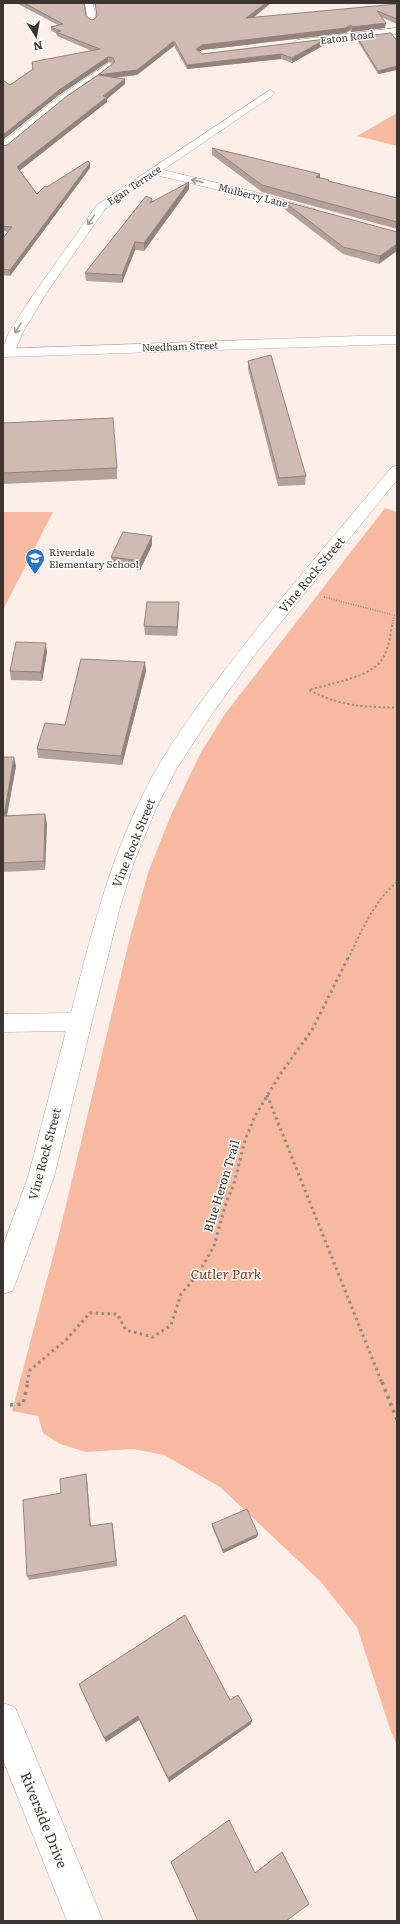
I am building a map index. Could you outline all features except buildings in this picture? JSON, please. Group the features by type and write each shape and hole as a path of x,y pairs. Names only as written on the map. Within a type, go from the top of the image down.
{"street":[{"path":"89,3 92,20"},
{"name":"Eaton Road","path":"288,44 397,31"},
{"path":"3,147 63,98 108,66"},
{"name":"Egan Terrace","path":"5,353 20,325 94,215 111,200 270,93"},
{"path":"3,136 16,136"},
{"name":"Mulberry Lane","path":"154,171 251,194 320,213"},
{"name":"Needham Street","path":"358,340 397,336"},
{"name":"Needham Street","path":"5,353 358,340 397,340"},
{"name":"Vine Rock Street","path":"3,1282 41,1177 109,907 124,862 147,806 168,767 205,710 250,649 397,470"},
{"path":"3,1023 80,1022"},
{"name":"Riverside Drive","path":"3,1719 85,1921"}],"path":[{"path":"300,590 396,616 387,647 379,664 354,677 328,683 309,690 328,700 352,706 397,708"},
{"name":"Blue Heron Trail","path":"10,1405 22,1404 30,1370 67,1339 90,1313 117,1314 126,1330 153,1337 170,1325 181,1294 198,1274 214,1246 226,1203 234,1184 245,1140 267,1095 312,1030 373,908 385,892 397,882"},
{"path":"267,1095 397,1420"}],"green space":[{"path":"397,113 397,146 357,136"},
{"name":"Cutler Park","path":"385,508 397,512 397,1745 390,1729 357,1627 320,1581 220,1487 164,1455 133,1449 86,1452 60,1444 43,1433 38,1416 12,1411 60,1230 131,933 149,870 171,815 200,754 225,714"},
{"path":"3,512 53,512 3,610"}],"place":[{"name":"Riverdale Elementary School","path":"35,575"}]}
